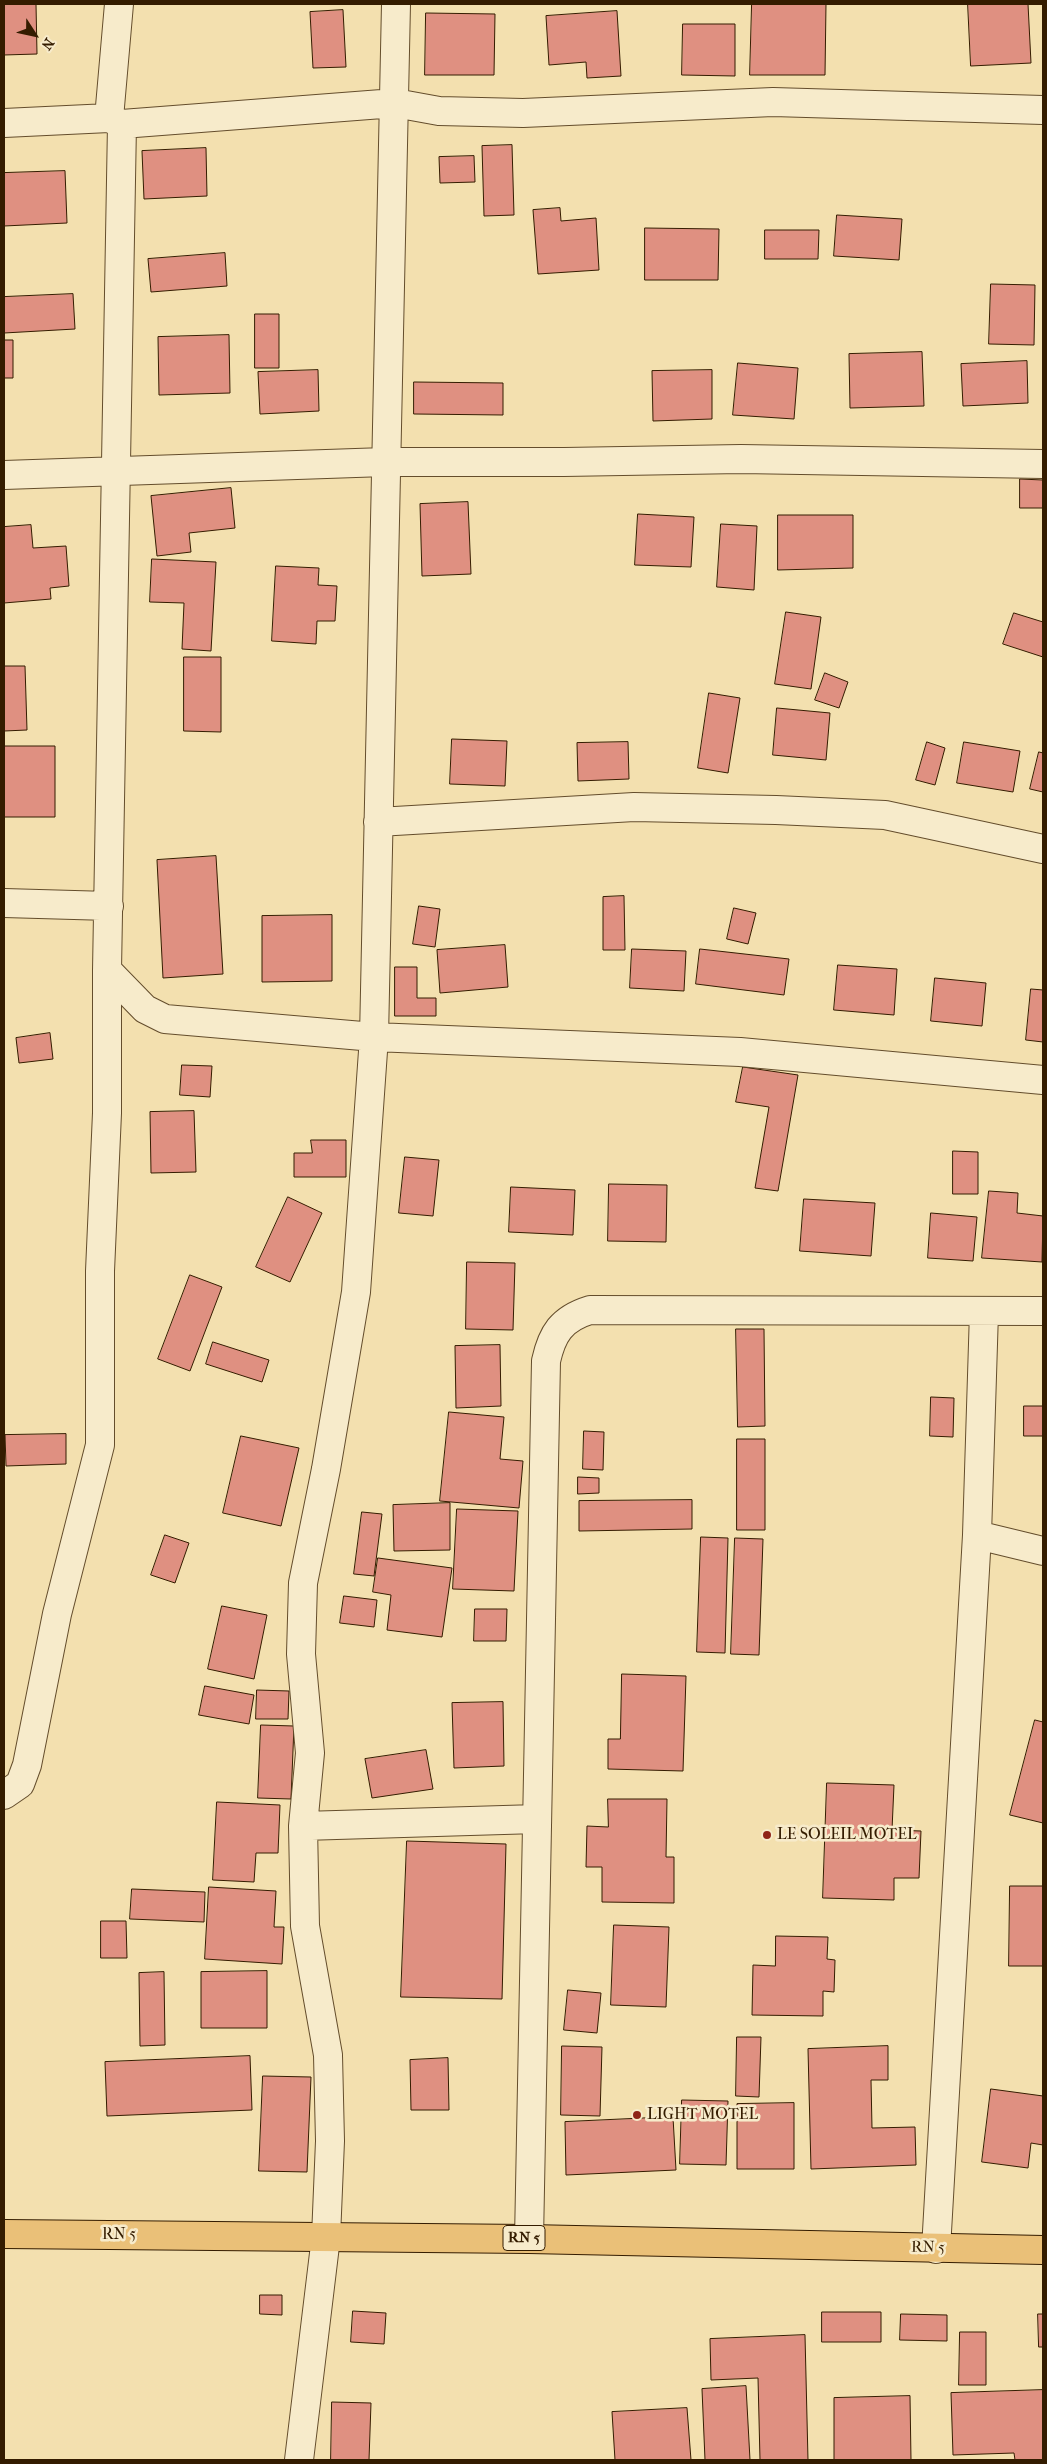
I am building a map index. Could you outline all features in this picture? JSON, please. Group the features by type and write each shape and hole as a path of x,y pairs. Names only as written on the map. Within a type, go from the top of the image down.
{"main road":[{"name":"RN 5","path":"4,2234 529,2238 1043,2250"}],"street":[{"path":"4,1795 20,1784 27,1765 57,1614 100,1445 99,1328 107,1112 107,970 118,472 116,121 119,4"},
{"path":"299,2460 326,2237 330,2141 328,2055 305,1926 303,1826 310,1753 301,1654 303,1583 326,1469 356,1292 374,1036 396,4"},
{"path":"4,123 116,121 395,103 439,110 523,113 773,102 1043,110"},
{"path":"4,475 385,462 564,462 741,459 1043,464"},
{"path":"378,822 634,807 885,815 1043,849"},
{"path":"4,903 109,906"},
{"path":"107,970 145,1009 165,1019 374,1036 740,1052 1043,1080"},
{"path":"529,2238 546,1361 551,1341 560,1327 574,1315 590,1310 1043,1311"},
{"path":"936,2249 977,1535 984,1312"},
{"path":"977,1535 1043,1551"},
{"path":"303,1826 537,1819"}],"building":[{"path":"4,4 36,4 37,54 4,55"},
{"path":"752,4 826,4 825,75 750,75"},
{"path":"968,4 1028,4 1031,63 971,66"},
{"path":"343,10 346,67 313,68 310,12"},
{"path":"617,11 621,76 587,78 586,62 549,65 546,16"},
{"path":"426,13 495,14 494,75 425,75"},
{"path":"683,24 735,24 735,76 682,75"},
{"path":"512,145 514,215 484,216 482,146"},
{"path":"206,148 207,196 144,199 142,151"},
{"path":"474,156 475,182 440,183 439,157"},
{"path":"65,171 67,223 4,226 4,173"},
{"path":"560,208 561,221 596,218 599,270 538,274 533,210"},
{"path":"837,215 902,219 899,260 834,256"},
{"path":"645,228 719,229 718,280 645,280"},
{"path":"765,230 819,230 818,259 765,259"},
{"path":"225,253 227,286 151,292 148,259"},
{"path":"991,284 1035,285 1034,345 989,344"},
{"path":"73,294 75,329 4,333 4,297"},
{"path":"255,314 279,314 279,368 255,368"},
{"path":"229,335 230,393 159,395 158,337"},
{"path":"4,340 13,340 13,378 4,378"},
{"path":"922,352 924,406 850,408 849,354"},
{"path":"1027,361 1028,403 963,406 961,364"},
{"path":"738,363 798,368 794,419 733,415"},
{"path":"318,370 319,411 260,414 258,372"},
{"path":"712,370 712,419 653,421 652,371"},
{"path":"414,382 503,383 503,415 414,414"},
{"path":"1020,479 1043,480 1043,508 1020,508"},
{"path":"231,488 235,528 189,533 191,552 157,556 151,496"},
{"path":"468,502 471,574 422,576 420,504"},
{"path":"638,514 694,517 691,567 635,565"},
{"path":"778,515 853,515 853,568 778,570"},
{"path":"721,524 757,526 754,590 717,587"},
{"path":"31,525 33,548 66,546 69,586 50,588 51,599 4,603 4,527"},
{"path":"152,559 216,562 211,651 182,649 184,603 150,602"},
{"path":"276,566 319,568 318,585 337,586 335,621 317,621 316,644 272,641"},
{"path":"786,612 821,617 811,689 775,684"},
{"path":"1014,613 1043,622 1043,657 1003,644"},
{"path":"184,657 221,657 221,732 184,731"},
{"path":"4,666 25,666 27,730 4,731"},
{"path":"825,673 848,682 839,708 815,700"},
{"path":"709,693 740,698 728,773 698,768"},
{"path":"777,708 830,713 826,760 773,755"},
{"path":"452,739 507,741 505,786 450,784"},
{"path":"628,742 629,779 578,781 577,743"},
{"path":"927,742 945,748 935,785 916,780"},
{"path":"964,742 1020,751 1013,792 957,783"},
{"path":"4,746 55,746 55,817 4,817"},
{"path":"1039,752 1043,753 1043,792 1030,789"},
{"path":"216,856 223,974 163,978 157,860"},
{"path":"624,896 625,950 603,950 603,897"},
{"path":"419,906 440,909 435,947 413,944"},
{"path":"734,908 756,913 748,944 727,939"},
{"path":"332,915 332,981 262,982 262,916"},
{"path":"505,945 508,987 440,993 437,950"},
{"path":"632,949 686,951 684,991 630,988"},
{"path":"700,949 789,959 784,995 696,984"},
{"path":"838,965 897,969 894,1015 834,1010"},
{"path":"395,967 417,967 417,998 436,998 436,1016 395,1016"},
{"path":"935,978 986,983 982,1026 931,1021"},
{"path":"1031,989 1043,990 1043,1042 1026,1040"},
{"path":"50,1033 53,1059 19,1063 16,1038"},
{"path":"182,1065 212,1066 210,1097 180,1095"},
{"path":"743,1067 798,1075 778,1191 755,1188 769,1107 736,1102"},
{"path":"194,1111 196,1172 151,1173 150,1112"},
{"path":"311,1140 346,1140 346,1177 294,1177 294,1153 312,1153"},
{"path":"953,1151 978,1152 978,1194 953,1194"},
{"path":"405,1157 439,1160 433,1216 399,1213"},
{"path":"609,1184 667,1185 666,1242 608,1241"},
{"path":"511,1187 575,1190 573,1235 509,1232"},
{"path":"989,1191 1018,1193 1017,1213 1043,1216 1042,1262 982,1258"},
{"path":"288,1197 322,1213 290,1282 256,1267"},
{"path":"804,1199 875,1203 871,1256 800,1251"},
{"path":"931,1213 977,1217 973,1261 928,1258"},
{"path":"467,1262 515,1263 513,1330 466,1329"},
{"path":"190,1275 222,1287 190,1371 158,1359"},
{"path":"736,1329 764,1329 765,1426 738,1427"},
{"path":"213,1342 269,1360 262,1382 206,1364"},
{"path":"500,1345 501,1406 456,1408 455,1346"},
{"path":"931,1397 954,1398 953,1437 930,1436"},
{"path":"1024,1406 1043,1406 1043,1436 1024,1436"},
{"path":"449,1412 504,1417 500,1459 523,1461 519,1508 440,1501"},
{"path":"584,1431 604,1432 603,1470 583,1469"},
{"path":"66,1434 66,1464 6,1466 5,1435"},
{"path":"241,1436 299,1448 281,1526 223,1513"},
{"path":"737,1439 765,1439 765,1530 737,1530"},
{"path":"578,1477 599,1478 599,1493 578,1494"},
{"path":"692,1500 692,1529 579,1531 579,1501"},
{"path":"450,1503 450,1550 394,1551 393,1505"},
{"path":"457,1509 518,1511 514,1591 453,1589"},
{"path":"362,1512 382,1514 374,1576 354,1574"},
{"path":"165,1535 189,1543 175,1583 151,1575"},
{"path":"701,1537 728,1538 725,1653 697,1652"},
{"path":"735,1538 763,1539 759,1655 731,1654"},
{"path":"378,1558 452,1568 442,1637 387,1630 391,1595 373,1592"},
{"path":"344,1596 377,1600 374,1627 340,1623"},
{"path":"222,1606 267,1615 254,1679 208,1669"},
{"path":"475,1609 507,1609 506,1641 474,1641"},
{"path":"622,1674 686,1676 683,1771 608,1769 608,1739 620,1739"},
{"path":"205,1686 254,1695 249,1724 199,1715"},
{"path":"257,1690 289,1691 288,1719 256,1719"},
{"path":"503,1702 504,1766 454,1768 452,1703"},
{"path":"1035,1720 1043,1722 1043,1823 1010,1815"},
{"path":"261,1725 294,1726 291,1799 258,1798"},
{"path":"426,1750 433,1789 372,1798 365,1759"},
{"path":"827,1783 894,1785 892,1830 921,1831 919,1878 894,1878 894,1900 823,1898"},
{"path":"608,1799 667,1799 666,1857 674,1857 674,1903 602,1902 602,1867 586,1867 587,1826 608,1827"},
{"path":"217,1802 280,1805 278,1853 256,1853 254,1882 213,1880"},
{"path":"407,1841 506,1844 502,1999 401,1997"},
{"path":"1010,1886 1043,1886 1043,1966 1009,1966"},
{"path":"209,1887 276,1891 274,1927 284,1927 282,1964 205,1959"},
{"path":"132,1889 205,1892 204,1922 130,1919"},
{"path":"101,1921 126,1921 127,1958 101,1958"},
{"path":"614,1925 669,1927 666,2007 611,2005"},
{"path":"776,1936 828,1937 827,1959 835,1960 834,1992 823,1991 823,2016 752,2015 753,1965 775,1966"},
{"path":"267,1971 267,2028 201,2028 201,1972"},
{"path":"164,1972 165,2045 140,2046 139,1973"},
{"path":"568,1990 601,1993 597,2033 564,2030"},
{"path":"737,2037 761,2037 759,2097 736,2096"},
{"path":"562,2046 602,2047 600,2116 561,2115"},
{"path":"888,2046 888,2080 871,2080 872,2128 915,2127 916,2165 811,2169 808,2049"},
{"path":"250,2056 252,2110 107,2116 105,2062"},
{"path":"448,2058 449,2110 411,2110 410,2060"},
{"path":"263,2076 311,2077 307,2172 259,2171"},
{"path":"991,2089 1043,2096 1043,2145 1031,2143 1028,2168 982,2162"},
{"path":"682,2100 728,2101 726,2165 680,2164"},
{"path":"794,2103 794,2169 737,2169 737,2104"},
{"path":"673,2117 676,2170 566,2175 565,2122"},
{"path":"260,2295 282,2295 282,2315 260,2314"},
{"path":"353,2311 386,2313 384,2344 351,2342"},
{"path":"822,2312 881,2312 881,2342 822,2342"},
{"path":"901,2314 947,2315 947,2341 900,2340"},
{"path":"1038,2314 1043,2314 1043,2347 1039,2347"},
{"path":"960,2332 986,2332 986,2385 959,2385"},
{"path":"805,2335 808,2460 760,2460 758,2378 711,2380 710,2339"},
{"path":"746,2386 750,2460 705,2460 702,2389"},
{"path":"1043,2390 1043,2460 1015,2460 1014,2453 953,2455 951,2393"},
{"path":"910,2396 911,2460 834,2460 834,2398"},
{"path":"332,2402 371,2403 369,2460 331,2460"},
{"path":"687,2408 691,2460 615,2460 612,2412"}],"place":[{"name":"LE SOLEIL MOTEL","path":"767,1835"},
{"name":"LIGHT MOTEL","path":"637,2115"}]}
